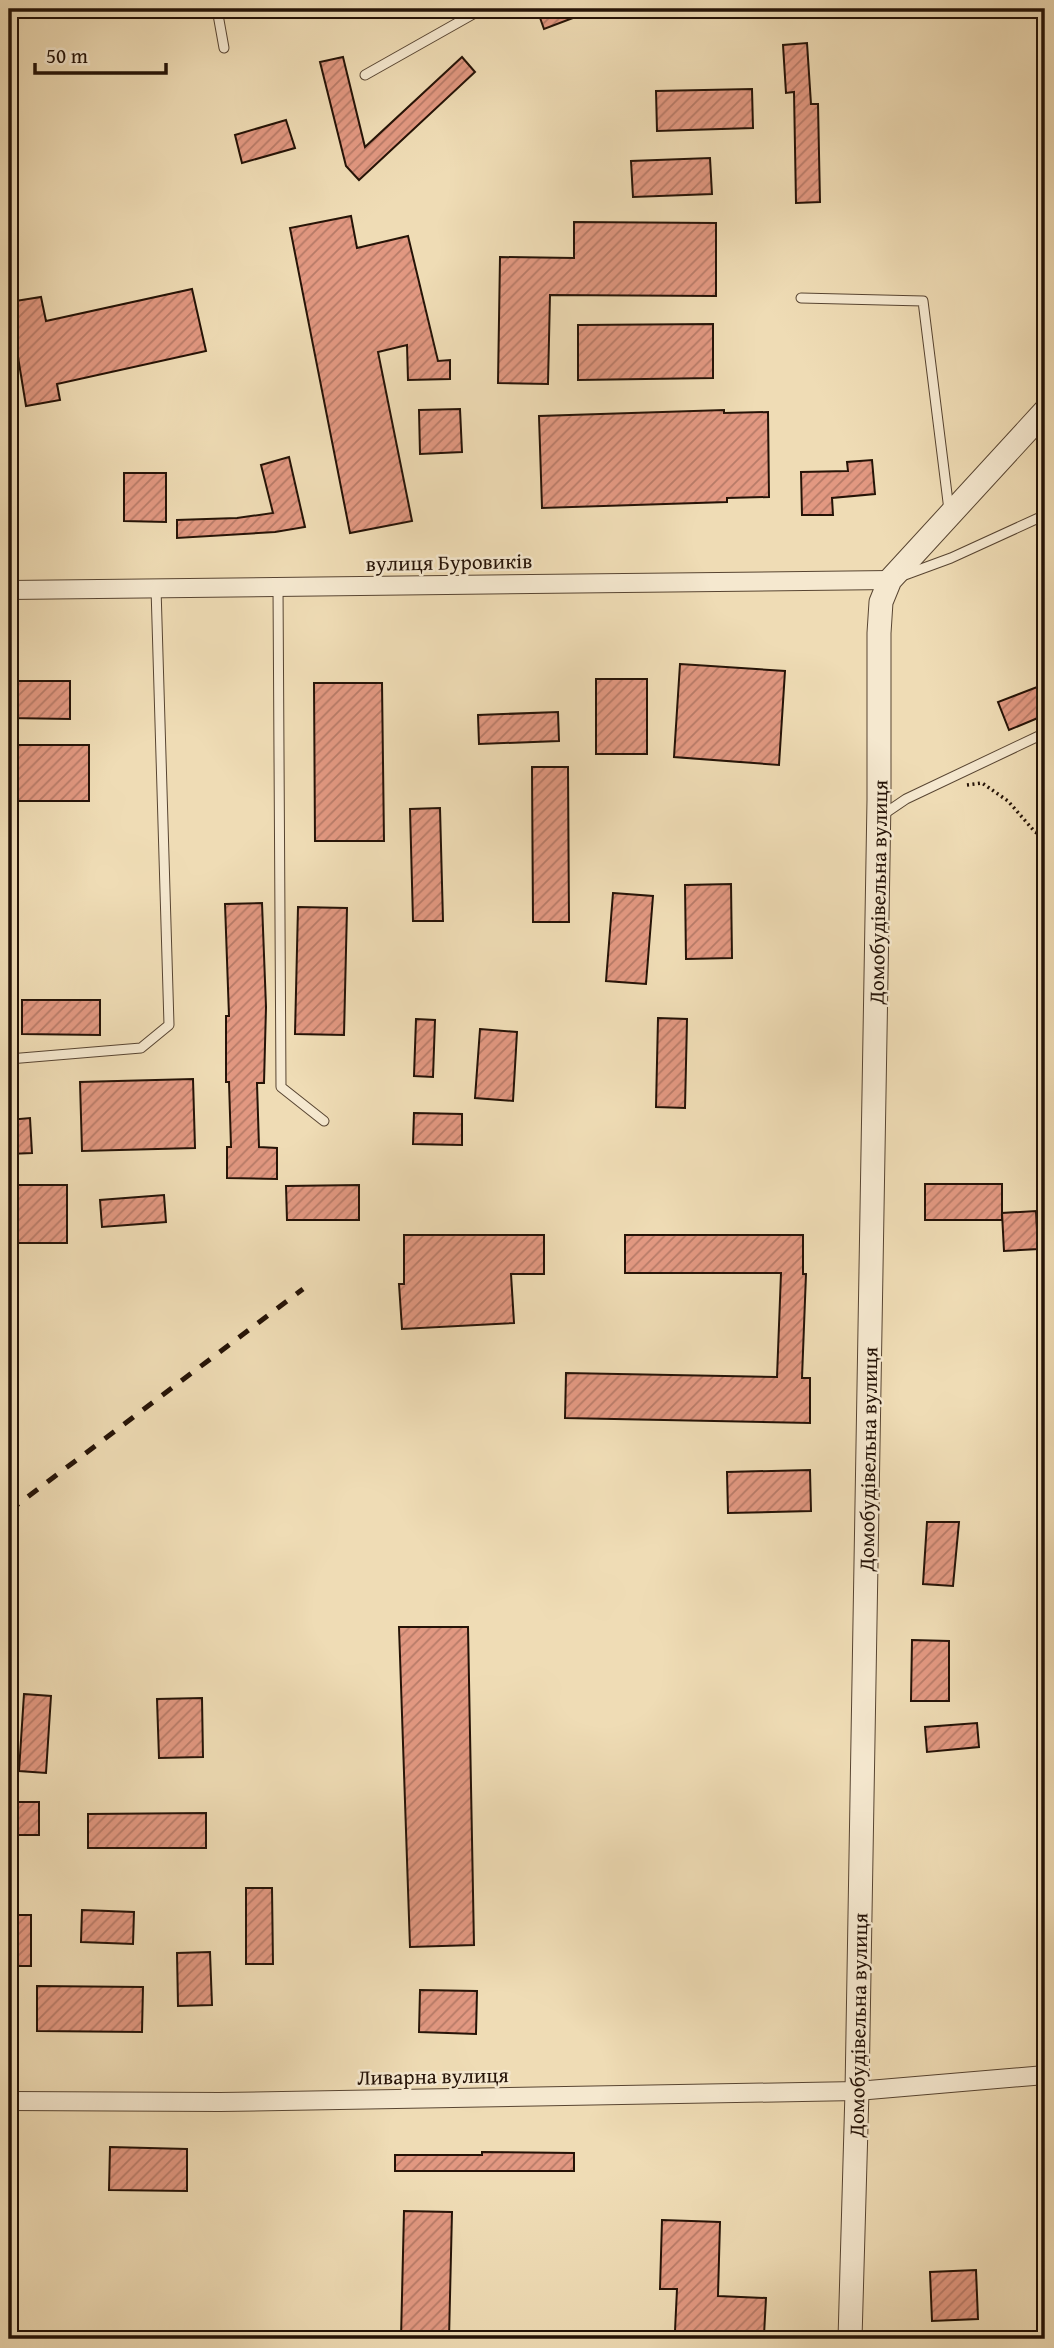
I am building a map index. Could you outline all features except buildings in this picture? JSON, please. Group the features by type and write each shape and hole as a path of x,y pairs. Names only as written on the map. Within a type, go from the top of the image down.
{"street":[{"path":"890,580 1045,411"},
{"name":"вулиця Буровиків","path":"9,590 890,580"},
{"name":"Домобудівельна вулиця","path":"850,2339 857,2091 879,817 879,633 881,602 890,580"},
{"name":"Ливарна вулиця","path":"9,2101 220,2102 857,2091 1045,2075"}],"lane":[{"path":"217,9 224,48"},
{"path":"365,75 482,9"},
{"path":"801,298 923,301 950,515"},
{"path":"890,580 951,558 1045,515"},
{"path":"278,587 281,1087 324,1121"},
{"path":"9,1059 141,1048 169,1025 156,588"},
{"path":"879,817 906,799 1045,733"}],"path":[{"path":"960,786 982,783 1007,801 1035,831 1045,836"}],"railway":[{"path":"9,1511 303,1289"}]}
